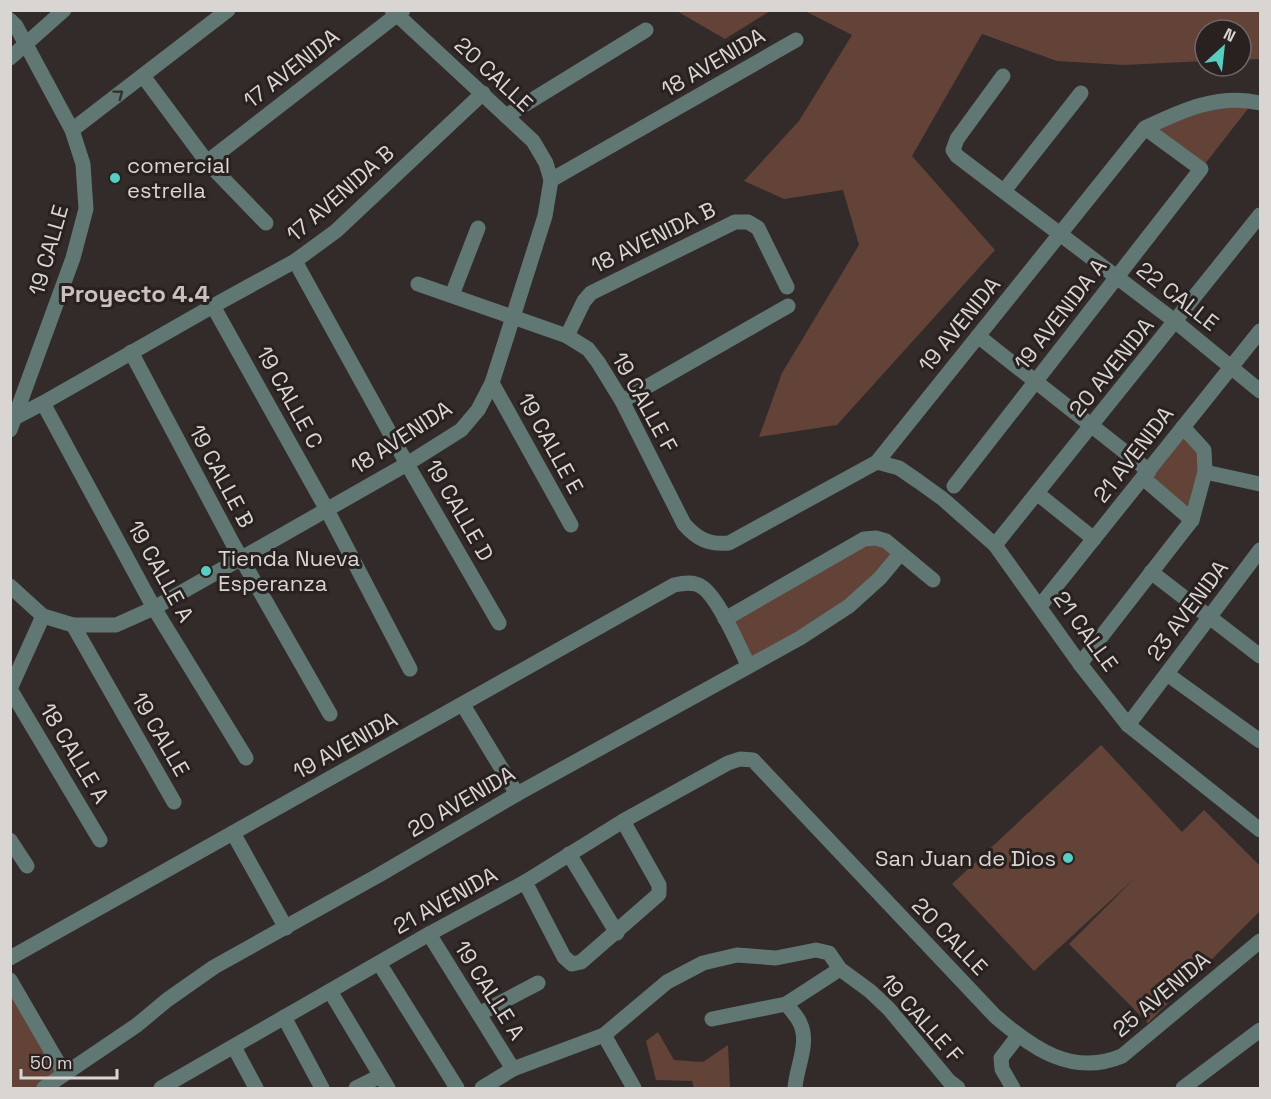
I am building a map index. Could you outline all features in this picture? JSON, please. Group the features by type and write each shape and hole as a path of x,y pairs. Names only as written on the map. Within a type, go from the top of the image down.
{"street":[{"path":"10,58 64,10"},
{"path":"72,130 228,10"},
{"name":"20 CALLE","path":"397,12 533,141 546,163 551,180"},
{"name":"17 AVENIDA","path":"207,162 397,12"},
{"name":"19 CALLE","path":"10,20 72,130 83,164 86,209 73,258 12,424"},
{"path":"506,116 646,30"},
{"name":"18 AVENIDA","path":"43,616 73,625 116,625 154,608 407,464 461,430 478,410 492,383 545,216 551,180 796,40"},
{"path":"143,76 207,162 266,223"},
{"name":"22 CALLE","path":"1003,76 957,139 953,150 957,156 1176,322 1260,391"},
{"name":"17 AVENIDA B","path":"49,400 296,261 336,231 483,93"},
{"path":"1004,191 1081,93"},
{"name":"19 AVENIDA","path":"707,542 729,543 877,462 1145,128 1184,110 1220,100 1260,103"},
{"name":"19 AVENIDA A","path":"954,486 1201,169 1145,128"},
{"name":"20 AVENIDA","path":"995,545 1260,215"},
{"name":"18 AVENIDA B","path":"567,336 584,301 591,293 735,222 748,222 758,228 787,287"},
{"path":"452,295 478,228"},
{"name":"19 CALLE D","path":"296,261 407,464 499,623"},
{"path":"418,284 514,316"},
{"name":"19 CALLE C","path":"213,306 327,510 410,669"},
{"path":"622,401 788,306"},
{"name":"19 CALLE F","path":"514,316 567,336 588,348 622,401 684,524 693,534 707,542"},
{"name":"21 AVENIDA","path":"1040,606 1260,331"},
{"path":"978,336 1092,425 1192,520"},
{"name":"19 CALLE B","path":"131,352 241,558 330,714"},
{"name":"19 CALLE E","path":"492,383 571,525"},
{"path":"12,424 49,400"},
{"name":"19 CALLE A","path":"49,400 154,608 246,758"},
{"path":"1080,664 1192,520 1205,472 1204,450 1183,427"},
{"name":"21 CALLE","path":"877,462 898,468 944,499 995,545 1080,664 1128,725 1260,828"},
{"path":"1205,472 1260,484"},
{"path":"1038,494 1094,539"},
{"path":"748,665 725,619 855,543 864,539 876,538 886,541 933,580"},
{"name":"23 AVENIDA","path":"1128,725 1260,550"},
{"name":"20 AVENIDA","path":"44,1089 64,1073 137,1025 167,1000 214,967 286,928 517,794 800,638 849,606 880,578 900,554"},
{"path":"1151,572 1260,656"},
{"name":"19 AVENIDA","path":"10,958 674,585 694,583 703,587 725,619"},
{"path":"10,586 43,616 10,689"},
{"name":"19 CALLE","path":"73,625 174,802"},
{"path":"1167,674 1260,741"},
{"name":"18 CALLE A","path":"10,689 100,840"},
{"path":"463,705 517,794"},
{"name":"21 AVENIDA","path":"161,1089 429,934 525,882 623,821 728,763 740,759 753,760"},
{"name":"20 CALLE","path":"753,760 995,1016 1018,1036 1048,1054"},
{"path":"525,882 564,957 572,964 581,962 659,894 659,885 623,821"},
{"path":"234,834 286,928"},
{"path":"10,840 27,866"},
{"path":"569,854 617,933"},
{"name":"19 CALLE A","path":"429,934 513,1069"},
{"name":"25 AVENIDA","path":"1048,1054 1067,1062 1087,1064 1106,1063 1122,1056 1260,941"},
{"name":"19 CALLE F","path":"604,1035 667,982 703,963 737,955 776,958 816,950 829,953 840,969 870,991 889,1009 958,1089"},
{"path":"379,963 457,1089"},
{"path":"712,1019 786,1004 840,969"},
{"path":"10,980 64,1073"},
{"path":"479,1014 538,983"},
{"path":"330,991 384,1082 356,1089"},
{"path":"786,1004 801,1024 804,1042 795,1089"},
{"path":"284,1017 322,1089"},
{"path":"1183,1089 1260,1030"},
{"path":"482,1089 513,1069 604,1035 628,1086"},
{"path":"1012,1089 1002,1069 1001,1058 1018,1036"},
{"path":"234,1047 256,1089"}],"shaded area":[{"path":"675,10 770,10 770,11 725,39"},
{"path":"805,11 1260,11 1260,59 1253,59 1253,18 1193,18 1193,62 1124,65 1057,61 982,34 912,156 995,250 837,425 759,437 782,373 859,245 843,190 784,199 744,181 799,121 852,35"},
{"path":"1254,101 1201,169 1145,128 1184,110"},
{"path":"1183,427 1204,450 1192,520 1143,478"},
{"path":"864,539 900,554 880,578 748,665 725,619"},
{"path":"1101,745 1182,832 1204,810 1260,866 1260,911 1148,1023 1069,944 1135,878 1034,971 952,884"},
{"path":"10,980 64,1073 44,1088 11,1088"},
{"path":"658,1032 674,1060 703,1062 728,1045 730,1088 694,1088 692,1081 656,1080 646,1041"}],"place":[{"name":"comercial estrella","path":"115,178"},
{"name":"Tienda Nueva Esperanza","path":"206,571"},
{"name":"San Juan de Dios","path":"1068,858"}],"district":[{"name":"Proyecto 4.4","path":"135,293"}]}
